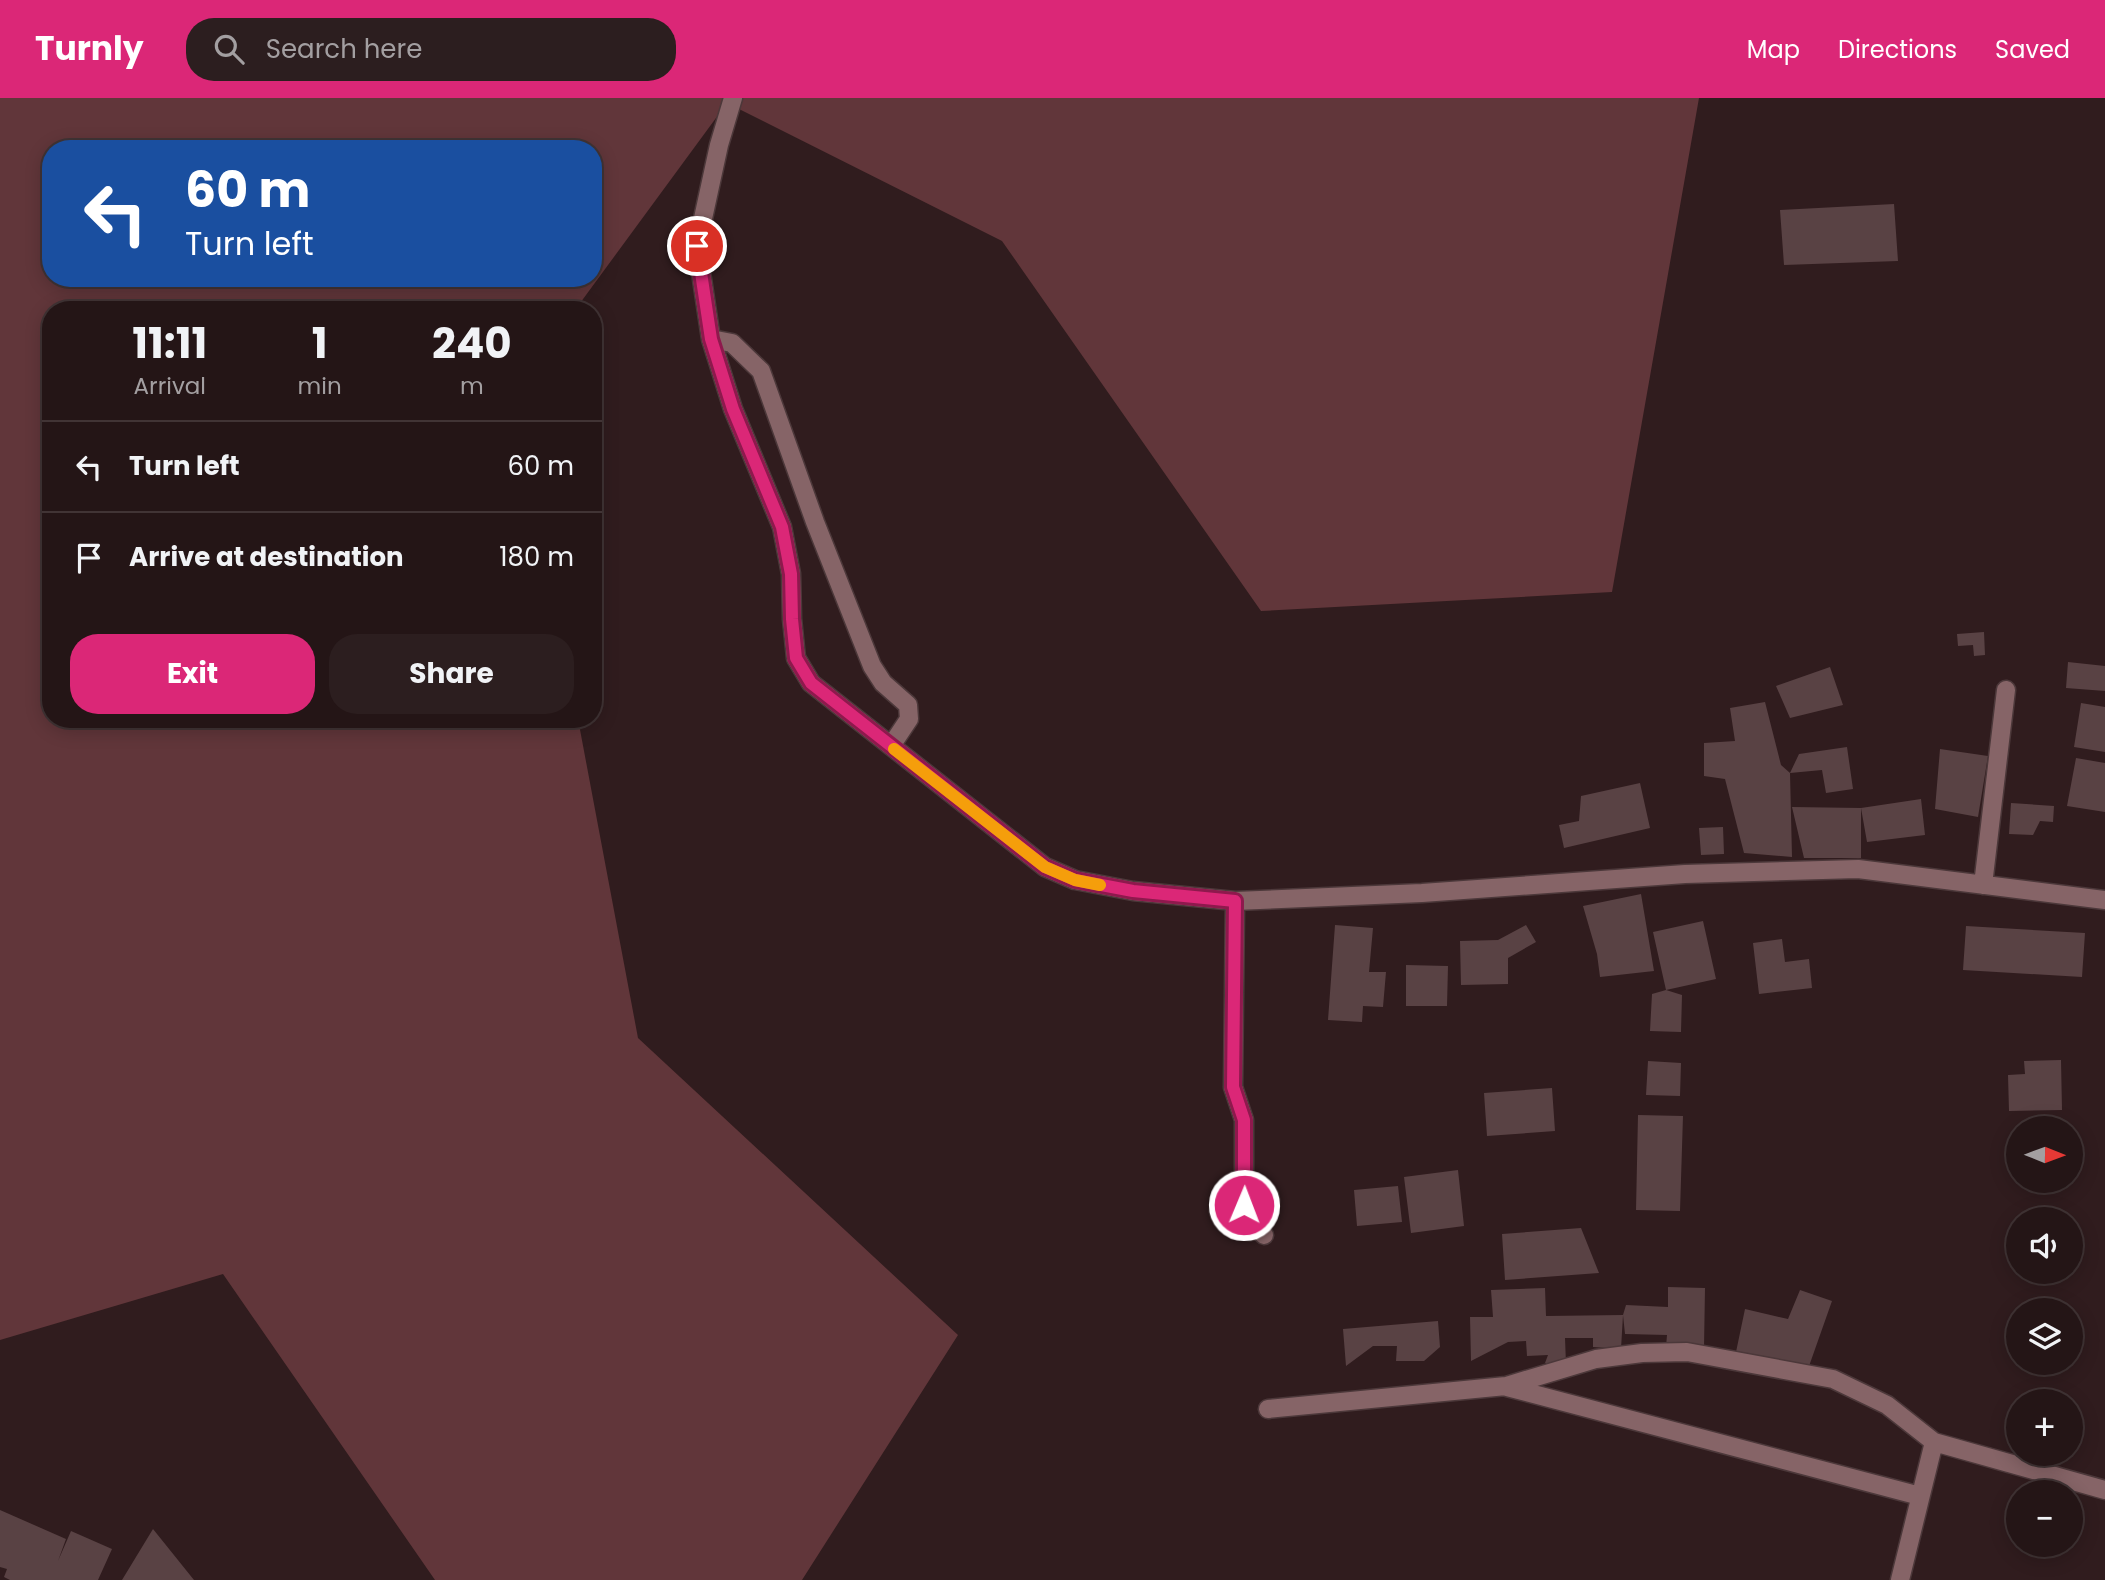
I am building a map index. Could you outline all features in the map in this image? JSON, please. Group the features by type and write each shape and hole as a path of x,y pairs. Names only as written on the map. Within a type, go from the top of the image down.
{"street":[{"path":"733,98 719,145 697,246 711,339 733,409 782,527 791,574 796,658 811,683 1045,867 1075,880 1133,891 1235,901 1422,893 1685,874 1801,869 1858,869 2105,900"},
{"path":"711,339 732,343 761,371 815,522 873,666 883,683 908,705 909,719 891,746"},
{"path":"1983,886 2006,690"},
{"path":"1235,901 1233,1087 1244,1120 1244,1205 1252,1222 1264,1235"},
{"path":"1268,1409 1506,1386 1596,1359 1642,1353 1687,1352 1833,1379 1888,1405 1934,1442 2105,1490"},
{"path":"1506,1386 1920,1496"},
{"path":"1900,1580 1934,1442"}],"shaded area":[{"path":"0,98 1699,98 1612,592 1261,611 1002,241 727,103 602,273 602,140 42,140 42,287 592,287 582,301 42,301 42,728 580,728 638,1038 958,1335 802,1580 435,1580 223,1274 0,1340"}],"building":[{"path":"1894,204 1898,261 1784,265 1780,210"},
{"path":"1984,632 1985,655 1974,656 1973,645 1958,646 1957,634"},
{"path":"2068,662 2105,666 2105,691 2066,688"},
{"path":"1830,667 1843,705 1790,718 1776,686"},
{"path":"1765,702 1781,765 1790,773 1792,857 1744,853 1725,779 1704,776 1704,743 1735,741 1730,708"},
{"path":"2081,703 2105,707 2105,752 2074,747"},
{"path":"1847,747 1853,789 1826,793 1822,770 1790,773 1799,754"},
{"path":"1940,749 1988,756 1978,817 1935,809"},
{"path":"2076,758 2105,763 2105,812 2067,806"},
{"path":"1640,783 1650,828 1564,848 1559,825 1579,821 1581,796"},
{"path":"1921,799 1925,835 1867,842 1861,808"},
{"path":"2011,803 2054,806 2053,822 2040,821 2033,835 2009,834"},
{"path":"1792,807 1861,808 1861,858 1804,858"},
{"path":"1723,827 1724,854 1701,855 1699,828"},
{"path":"1641,894 1654,971 1600,977 1597,954 1583,906"},
{"path":"1703,921 1716,979 1666,990 1653,932"},
{"path":"1335,925 1373,928 1369,972 1386,972 1383,1007 1363,1006 1362,1022 1328,1020"},
{"path":"1526,925 1536,942 1508,958 1508,984 1461,985 1460,941 1498,940"},
{"path":"1966,926 2085,933 2082,977 1963,970"},
{"path":"1782,939 1785,962 1809,959 1812,988 1759,994 1753,943"},
{"path":"1406,965 1448,966 1447,1006 1406,1006"},
{"path":"1666,990 1682,995 1681,1032 1650,1031 1652,994"},
{"path":"2061,1060 2062,1110 2009,1111 2008,1075 2025,1074 2024,1061"},
{"path":"1648,1061 1681,1063 1680,1096 1646,1095"},
{"path":"1552,1088 1555,1131 1487,1136 1484,1093"},
{"path":"1638,1115 1683,1116 1680,1211 1636,1210"},
{"path":"1458,1170 1464,1226 1411,1233 1404,1177"},
{"path":"1398,1186 1402,1222 1357,1226 1354,1190"},
{"path":"1581,1228 1599,1273 1505,1280 1502,1234"},
{"path":"1668,1287 1705,1288 1704,1348 1666,1347 1667,1335 1625,1334 1623,1315 1626,1305 1668,1307"},
{"path":"1545,1288 1546,1316 1623,1315 1621,1349 1593,1347 1593,1338 1565,1338 1566,1364 1545,1363 1548,1355 1527,1356 1526,1341 1508,1342 1471,1361 1470,1317 1493,1317 1491,1290"},
{"path":"1800,1290 1832,1301 1808,1369 1736,1352 1745,1309 1788,1319"},
{"path":"1438,1321 1440,1347 1424,1361 1396,1361 1397,1346 1373,1346 1346,1366 1343,1329"},
{"path":"0,1510 66,1539 58,1561 71,1531 112,1549 98,1580 10,1580 4,1577 7,1569 0,1567"},
{"path":"153,1529 194,1580 122,1580"}],"slow traffic":[{"path":"894,749 1045,867 1075,880 1100,885"}],"route":[{"path":"697,246 711,339 733,409 782,527 791,574 796,658 811,683 1045,867 1075,880 1133,891 1235,901 1233,1087 1244,1120 1244,1205"}]}
